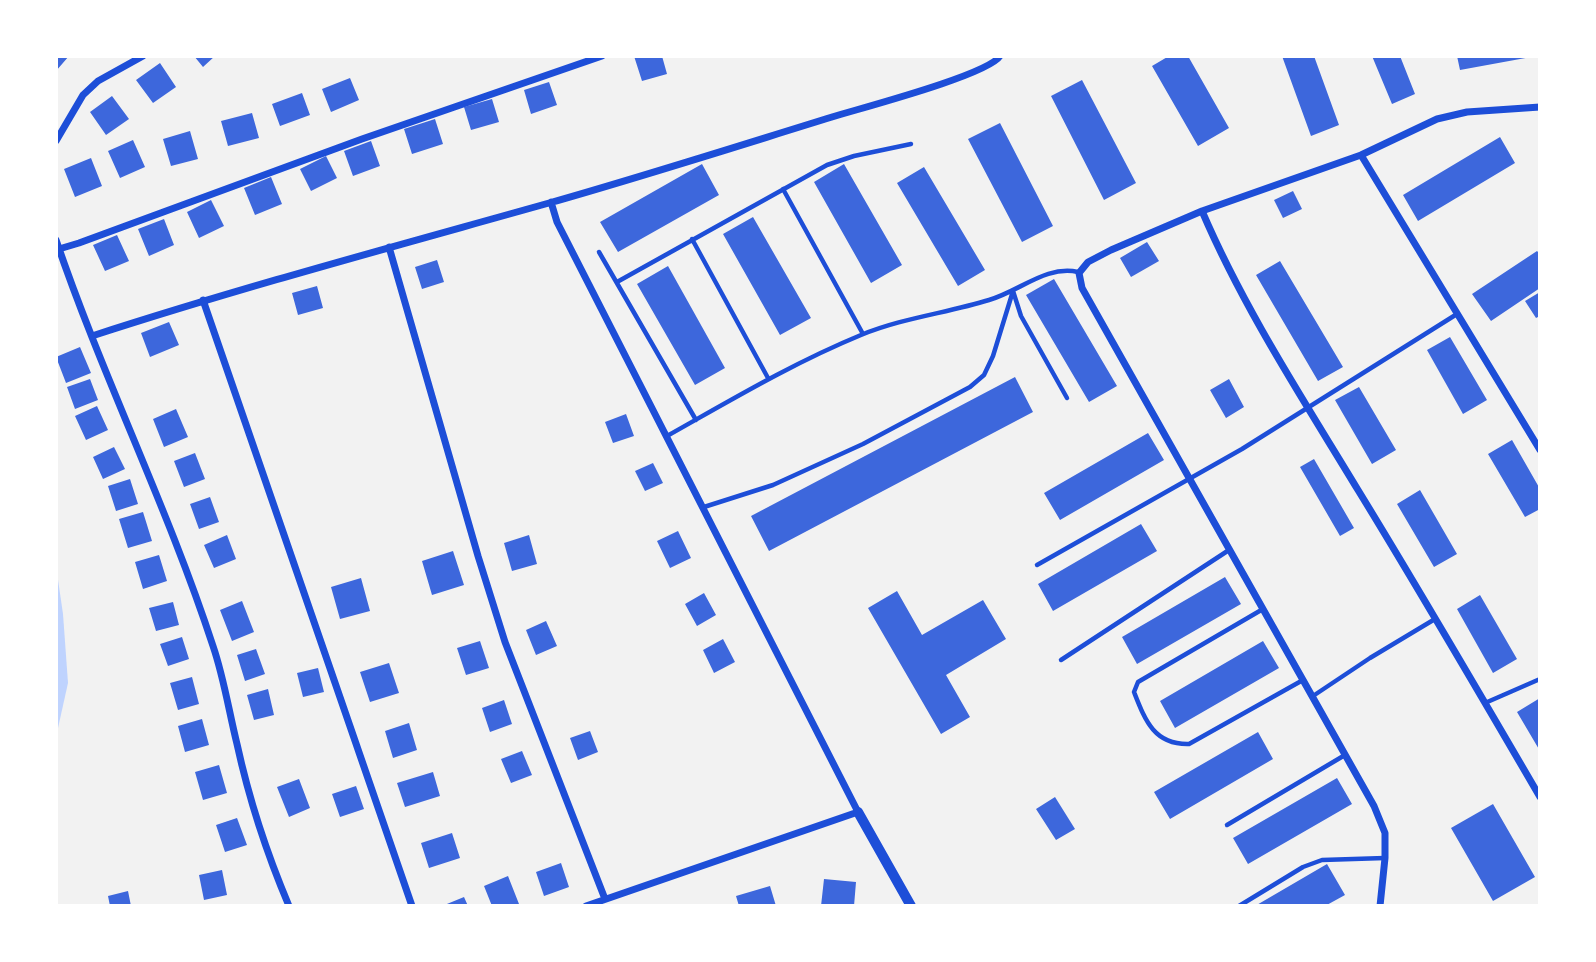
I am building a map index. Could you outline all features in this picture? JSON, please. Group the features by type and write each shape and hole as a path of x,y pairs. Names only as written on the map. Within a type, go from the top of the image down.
{"street":[{"path":"56,141 83,95 98,80 143,56"},
{"path":"289,906 277,879 250,794 215,650 179,546 57,244 79,243 362,139 602,56"},
{"path":"92,336 203,300 551,202 975,72 996,62 1000,56"},
{"path":"1380,906 1385,833 1374,806 1082,288 1079,272 1088,262 1111,250 1202,211 1361,155 1447,117 1467,112 1540,107"},
{"path":"1361,155 1540,449"},
{"path":"551,202 575,258 858,812 911,906"},
{"path":"1202,211 1238,288 1540,797"},
{"path":"388,247 505,642 605,899"},
{"path":"203,300 412,906"},
{"path":"586,906 858,812"}],"lane":[{"path":"56,125 66,122"},
{"path":"617,282 828,165 854,156 911,144"},
{"path":"783,189 863,334"},
{"path":"692,239 768,378"},
{"path":"599,252 696,420"},
{"path":"667,436 768,378 863,334 989,301 1064,269 1079,272"},
{"path":"1013,291 1021,316 1067,398"},
{"path":"704,507 773,485 863,444 970,387 984,375 993,356 1013,291"},
{"path":"1037,565 1242,449 1457,314"},
{"path":"1061,660 1230,550"},
{"path":"1264,609 1138,682 1134,691 1142,712 1159,736 1173,744 1189,744 1303,680"},
{"path":"1313,696 1436,618"},
{"path":"1485,702 1540,678"},
{"path":"1227,825 1345,755"},
{"path":"1239,906 1303,867 1322,860 1385,858"}],"water":[{"path":"56,566 68,683 56,737"}],"building":[{"path":"56,56 69,56 56,71"},
{"path":"194,56 215,56 203,67"},
{"path":"634,56 662,56 667,74 642,81"},
{"path":"1169,56 1188,56 1229,128 1198,146 1152,66"},
{"path":"1282,56 1314,56 1339,125 1311,136"},
{"path":"1372,56 1400,56 1415,94 1392,104"},
{"path":"1457,56 1531,56 1531,57 1460,70"},
{"path":"160,63 176,87 153,103 136,80"},
{"path":"350,78 359,100 331,112 322,89"},
{"path":"1082,80 1136,183 1104,200 1051,96"},
{"path":"549,82 557,105 531,114 524,90"},
{"path":"302,93 310,115 280,126 272,104"},
{"path":"112,96 129,119 106,135 90,112"},
{"path":"492,99 499,122 471,130 464,107"},
{"path":"252,113 259,138 228,146 221,121"},
{"path":"435,119 443,144 412,154 404,129"},
{"path":"1000,123 1053,226 1022,242 968,139"},
{"path":"190,131 198,159 171,166 163,139"},
{"path":"1500,137 1515,163 1418,221 1403,195"},
{"path":"133,140 145,167 120,178 108,151"},
{"path":"371,141 380,166 353,176 344,151"},
{"path":"326,156 337,178 311,191 300,169"},
{"path":"91,158 102,186 75,197 64,169"},
{"path":"702,164 719,195 618,252 600,222"},
{"path":"844,164 902,265 871,283 814,182"},
{"path":"924,167 985,270 958,286 897,183"},
{"path":"271,177 282,204 255,215 244,188"},
{"path":"1293,191 1302,209 1283,218 1274,200"},
{"path":"211,200 224,226 199,238 187,212"},
{"path":"753,217 811,318 780,335 723,234"},
{"path":"164,219 174,245 149,256 138,229"},
{"path":"117,235 129,261 105,271 93,245"},
{"path":"1147,242 1159,261 1131,277 1120,258"},
{"path":"1537,251 1540,254 1540,288 1491,321 1472,294"},
{"path":"437,260 444,282 422,289 415,267"},
{"path":"1280,261 1343,367 1318,381 1256,275"},
{"path":"668,266 725,368 695,385 637,284"},
{"path":"1054,279 1117,386 1089,402 1026,295"},
{"path":"317,286 323,308 298,315 292,293"},
{"path":"1540,292 1540,316 1536,318 1525,301"},
{"path":"169,322 179,345 150,357 141,333"},
{"path":"1450,337 1487,400 1463,414 1427,350"},
{"path":"80,347 91,373 66,383 56,357"},
{"path":"1015,377 1033,412 769,551 751,516"},
{"path":"90,379 98,400 75,409 67,387"},
{"path":"1229,379 1244,407 1226,418 1210,390"},
{"path":"1359,387 1396,450 1372,464 1335,400"},
{"path":"97,406 108,430 86,440 75,416"},
{"path":"176,409 188,437 164,447 153,419"},
{"path":"626,414 634,436 613,443 605,422"},
{"path":"1148,433 1164,460 1060,520 1044,493"},
{"path":"1512,440 1540,489 1540,509 1525,517 1488,454"},
{"path":"114,447 125,469 103,479 93,457"},
{"path":"195,453 205,479 184,487 174,461"},
{"path":"1314,459 1354,528 1340,536 1300,467"},
{"path":"653,463 663,483 645,491 635,471"},
{"path":"130,479 138,504 116,511 108,486"},
{"path":"1420,490 1457,554 1434,567 1397,504"},
{"path":"210,497 219,522 199,529 190,504"},
{"path":"143,512 152,541 128,548 119,519"},
{"path":"1141,524 1157,551 1053,611 1038,584"},
{"path":"678,531 691,558 670,568 657,541"},
{"path":"227,535 236,559 214,568 204,545"},
{"path":"529,535 537,564 512,571 504,543"},
{"path":"453,551 464,585 432,595 422,561"},
{"path":"159,555 167,581 143,589 135,562"},
{"path":"1225,577 1241,604 1137,664 1122,637"},
{"path":"361,578 370,611 340,619 331,587"},
{"path":"897,591 922,635 983,600 1006,639 946,675 970,717 941,734 868,608"},
{"path":"704,593 716,615 697,626 685,604"},
{"path":"1480,595 1517,659 1493,673 1457,609"},
{"path":"242,601 254,632 232,641 220,610"},
{"path":"173,602 179,625 156,631 149,608"},
{"path":"546,621 557,646 536,655 526,630"},
{"path":"182,637 189,659 168,666 160,644"},
{"path":"723,639 735,662 714,673 703,650"},
{"path":"480,641 489,668 466,675 457,648"},
{"path":"1263,641 1279,668 1175,728 1160,701"},
{"path":"256,649 265,674 245,681 237,655"},
{"path":"389,663 399,693 370,702 360,672"},
{"path":"318,668 324,692 303,697 297,673"},
{"path":"192,677 199,704 178,710 170,683"},
{"path":"268,689 274,715 254,720 247,695"},
{"path":"1540,698 1540,751 1517,712"},
{"path":"504,700 512,724 490,732 482,708"},
{"path":"202,719 209,745 185,752 178,726"},
{"path":"409,723 417,750 393,758 385,731"},
{"path":"590,731 598,752 578,760 570,738"},
{"path":"1258,732 1273,759 1170,819 1154,792"},
{"path":"522,751 532,775 511,783 501,759"},
{"path":"219,765 227,793 203,800 195,772"},
{"path":"433,772 440,796 405,807 397,783"},
{"path":"1337,778 1352,804 1248,864 1233,838"},
{"path":"299,779 310,808 289,817 277,787"},
{"path":"356,786 364,809 340,817 332,794"},
{"path":"1055,797 1075,829 1056,840 1036,809"},
{"path":"1493,804 1535,877 1493,901 1451,828"},
{"path":"237,818 247,845 225,852 216,825"},
{"path":"452,833 460,858 429,868 421,843"},
{"path":"561,863 569,887 544,896 536,872"},
{"path":"1327,864 1345,895 1325,906 1255,906"},
{"path":"222,870 227,895 204,900 199,875"},
{"path":"508,876 519,904 492,906 484,886"},
{"path":"824,879 856,882 854,906 821,906"},
{"path":"770,886 776,906 739,906 736,896"},
{"path":"128,891 131,906 110,906 108,896"},
{"path":"464,897 468,906 442,906"}]}
